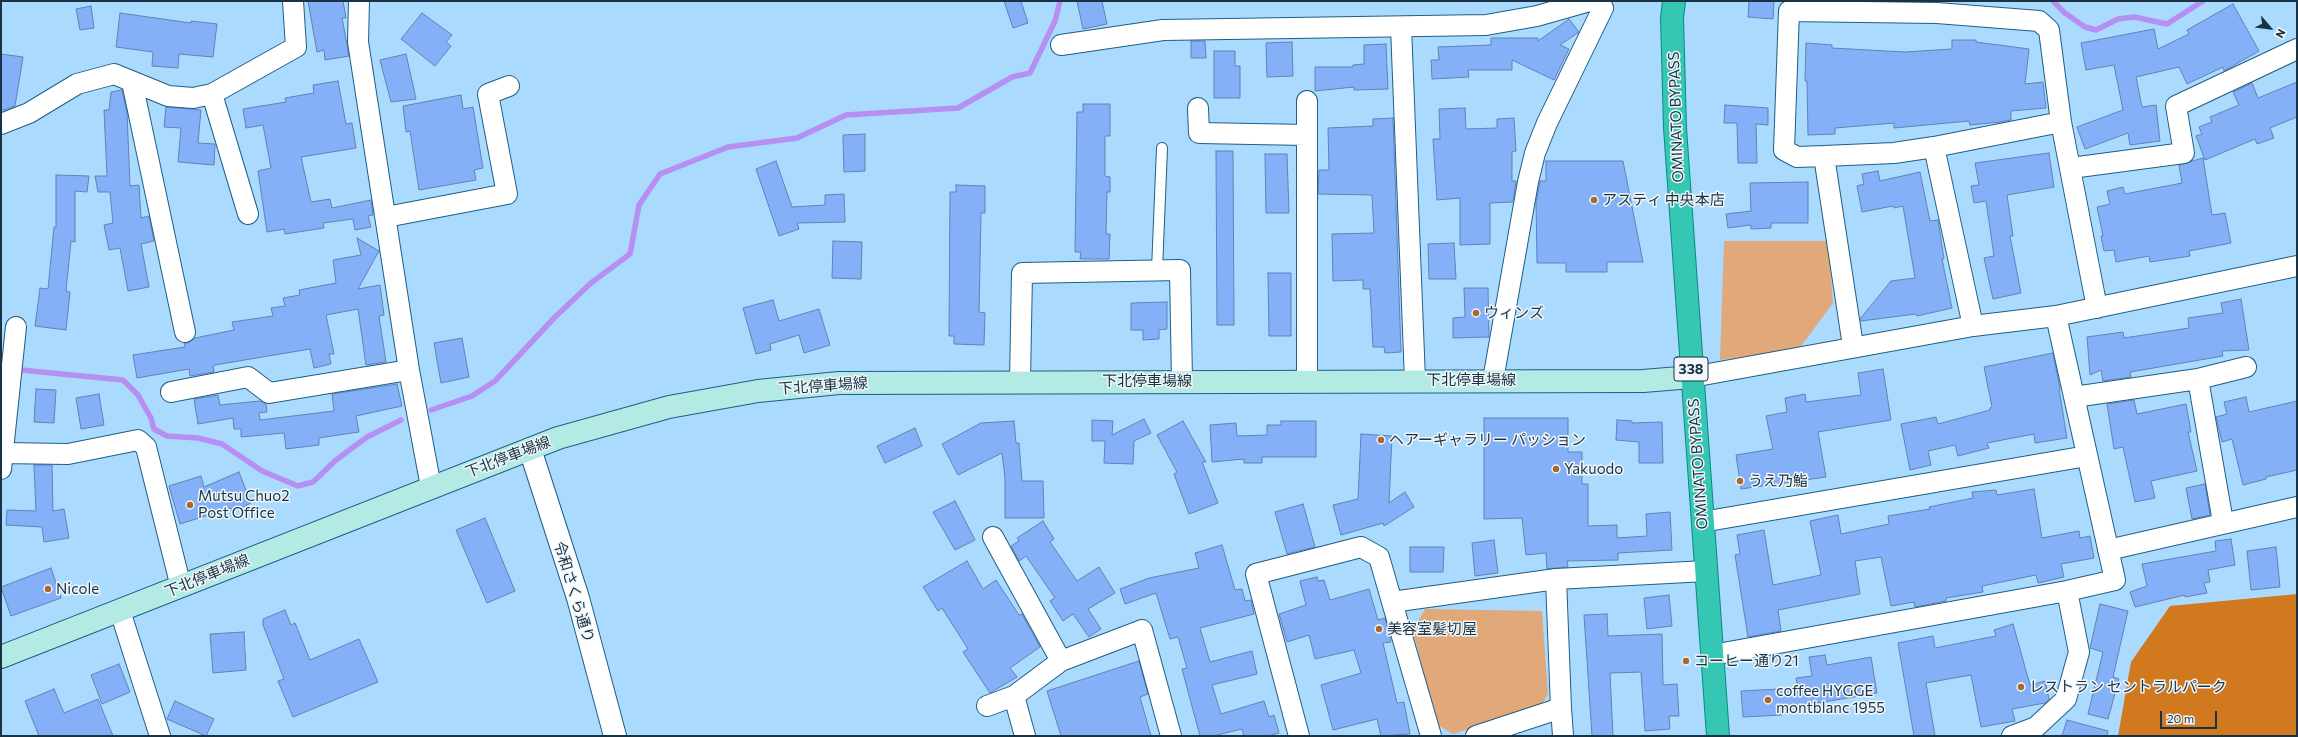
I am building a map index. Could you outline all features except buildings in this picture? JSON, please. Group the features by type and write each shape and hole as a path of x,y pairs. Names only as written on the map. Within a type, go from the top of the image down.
{"highway":[{"name":"OMINATO BYPASS","path":"1674,1 1672,18 1675,128 1718,736"}],"main road":[{"name":"下北停車場線","path":"1,657 558,438 669,407 758,391 839,383 1307,380 1643,381 1692,377"}],"street":[{"path":"1,124 29,113 77,84 114,74 168,96 193,98 212,94 296,47 293,1"},
{"path":"359,1 358,42 409,370 431,487"},
{"path":"1061,45 1163,30 1401,27 1486,24 1537,16 1590,1"},
{"path":"1492,380 1535,153 1547,123 1602,8 1596,1"},
{"path":"2061,122 1934,147 1894,153 1797,157 1784,150 1789,11 1937,13 2039,21 2049,30 2061,122 2097,308"},
{"path":"1401,27 1415,380"},
{"path":"2071,168 2184,153 2176,106 2297,49"},
{"path":"132,82 185,332"},
{"path":"386,217 507,194 488,94 509,86"},
{"path":"212,94 248,214"},
{"path":"1307,101 1307,380"},
{"path":"1198,108 1199,133 1307,135"},
{"path":"1934,147 1973,326"},
{"path":"1824,156 1853,346"},
{"path":"1692,377 1853,346 1973,326 2056,316 2297,266"},
{"path":"1020,381 1022,273 1180,270 1182,381"},
{"path":"1712,655 2067,591 2115,580 2056,316"},
{"path":"16,327 2,461 68,454 138,440 146,447 181,587"},
{"path":"2074,397 2198,379 2246,367"},
{"path":"171,392 248,378 269,394 409,370"},
{"path":"2198,379 2223,522"},
{"name":"令和さくら通り","path":"530,449 578,598 615,736"},
{"path":"1702,522 2087,456"},
{"path":"2108,550 2223,522 2297,507"},
{"path":"993,537 1062,661"},
{"path":"1299,736 1256,574 1361,547 1379,557 1431,736"},
{"path":"1392,602 1556,579 1706,571"},
{"path":"1556,579 1563,736"},
{"path":"2012,736 2036,727 2066,700 2079,652 2067,591"},
{"path":"120,611 160,736"},
{"path":"987,706 1014,696 1062,661 1142,630 1171,736"},
{"path":"1014,696 1025,736"},
{"path":"1476,736 1561,708"}],"lane":[{"path":"1157,270 1162,148"}],"shaded area":[{"path":"1724,241 1828,241 1833,303 1799,349 1720,360"},
{"path":"2297,594 2297,736 2118,736 2131,662 2170,606"},
{"path":"1425,609 1542,611 1548,694 1542,704 1453,734 1436,724 1413,631"}],"waterway":[{"path":"431,410 472,396 495,381 555,317 591,283 630,254 639,205 660,174 728,147 797,138 846,115 958,108 1012,77 1030,73 1055,21 1060,1"},
{"path":"2053,1 2065,13 2085,27 2096,30 2118,19 2134,17 2167,24 2203,1"},
{"path":"1,368 123,380 138,395 151,418 154,429 167,436 198,438 222,444 262,471 298,486 313,482 336,460 367,437 401,420"}],"place":[{"name":"アスティ 中央本店","path":"1594,200"},
{"name":"ウィンズ","path":"1476,313"},
{"name":"ヘアーギャラリー パッション","path":"1381,440"},
{"name":"Yakuodo","path":"1556,469"},
{"name":"うえ乃鮨","path":"1740,481"},
{"name":"Mutsu Chuo2 Post Office","path":"190,505"},
{"name":"Nicole","path":"48,589"},
{"name":"美容室髪切屋","path":"1379,629"},
{"name":"コーヒー通り21","path":"1686,661"},
{"name":"レストラン セントラルパーク","path":"2021,687"},
{"name":"coffee HYGGE montblanc 1955","path":"1768,700"}]}
